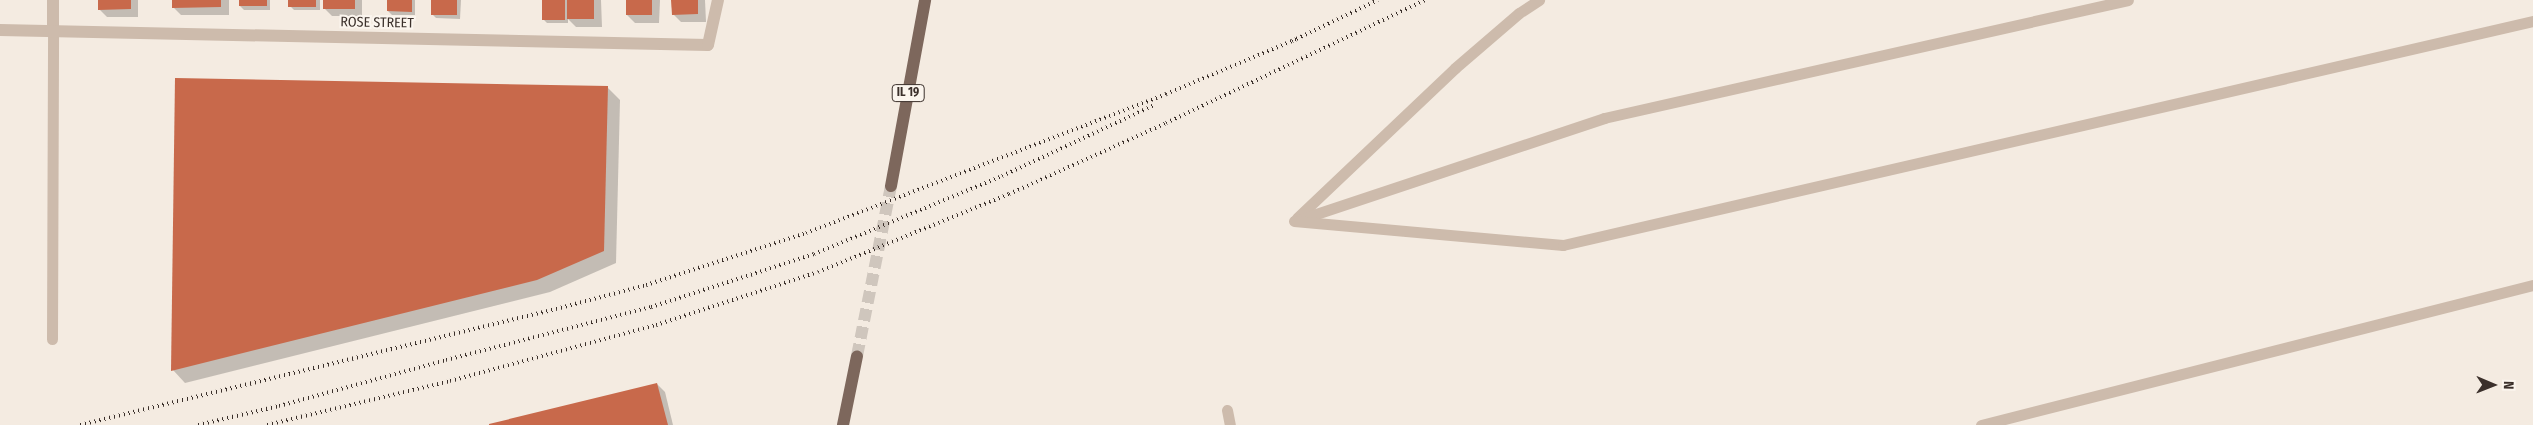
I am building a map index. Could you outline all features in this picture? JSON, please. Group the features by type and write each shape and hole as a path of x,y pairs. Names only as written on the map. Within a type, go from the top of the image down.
{"main road":[{"name":"IL 19","path":"892,186 925,0"},
{"path":"843,425 857,356"}],"street":[{"path":"53,0 54,31"},
{"name":"ROSE STREET","path":"0,30 708,45 718,0"}],"lane":[{"path":"1294,221 1455,68 1519,13 1539,0"},
{"path":"1294,221 1604,118 2128,0"},
{"path":"1294,221 1563,245 2533,21"},
{"path":"52,339 54,31"},
{"path":"1981,425 2533,284"},
{"path":"1227,410 1230,425"}],"building":[{"path":"98,0 131,0 131,9 98,10"},
{"path":"172,0 221,0 221,7 172,8"},
{"path":"239,0 267,0 267,6 239,6"},
{"path":"288,0 316,0 316,7 288,7"},
{"path":"323,0 355,0 355,9 323,9"},
{"path":"387,0 412,0 412,12 387,11"},
{"path":"431,0 457,0 457,15 431,15"},
{"path":"542,0 565,0 565,20 542,20"},
{"path":"567,0 594,0 594,19 567,19"},
{"path":"626,0 652,0 652,15 626,15"},
{"path":"671,0 698,0 698,14 672,15"},
{"path":"175,78 608,86 604,251 537,280 171,371"},
{"path":"657,383 668,425 489,425 489,424"}],"tunnel":[{"path":"857,356 891,186"}],"railway":[{"path":"1292,41 1378,0"},
{"path":"267,425 450,381 656,325 818,272 1009,194 1166,123 1425,0"},
{"path":"80,425 556,309 646,285 806,233 1166,94 1299,38"},
{"path":"198,425 279,406 446,360 651,307 814,254 1002,176 1154,105"}]}
